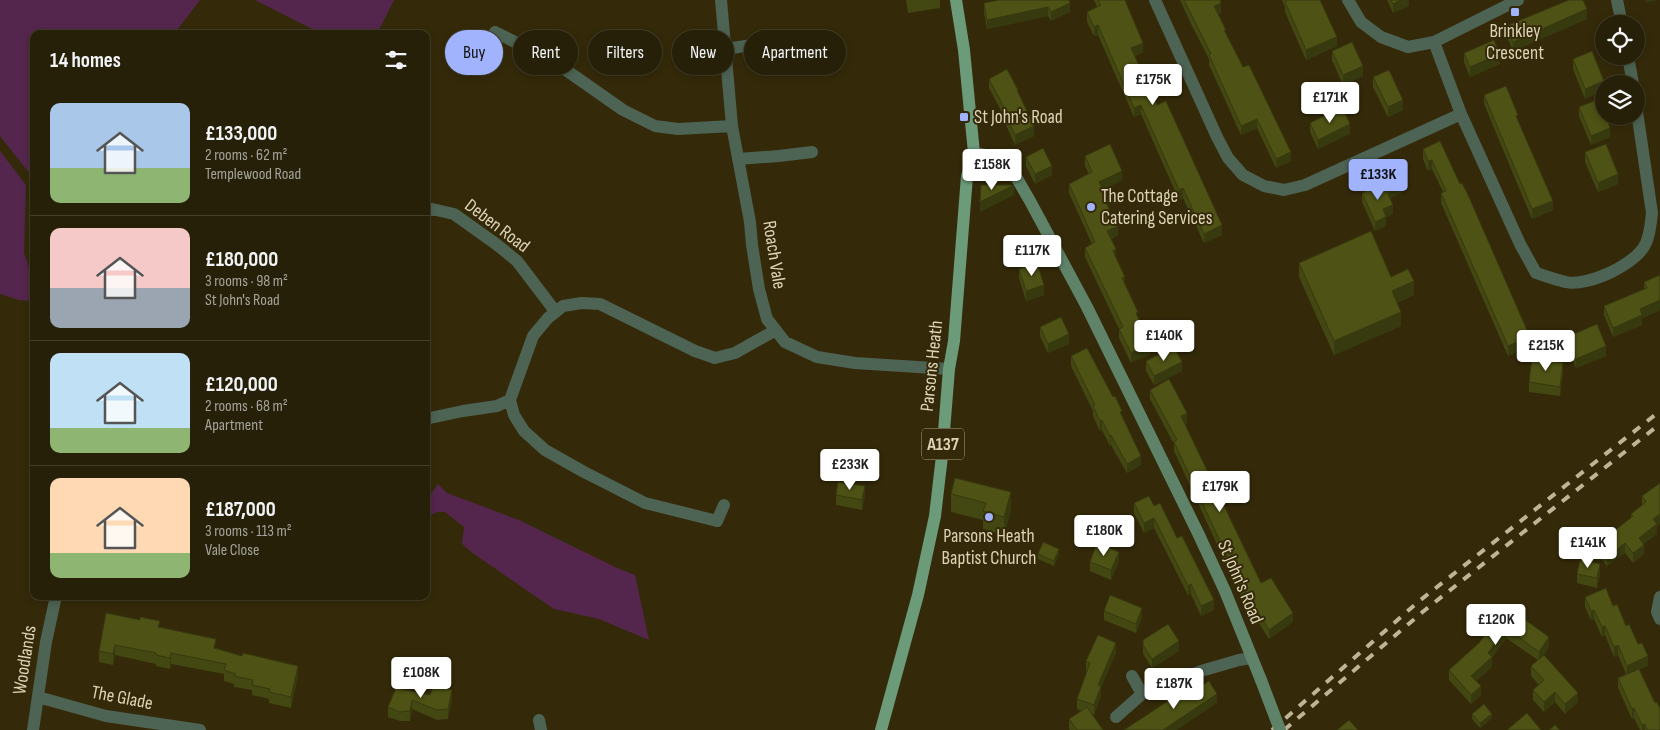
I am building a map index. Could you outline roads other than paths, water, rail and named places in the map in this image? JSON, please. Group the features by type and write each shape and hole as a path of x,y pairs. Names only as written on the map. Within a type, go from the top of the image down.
{"main road":[{"name":"Parsons Heath","path":"881,730 918,595 935,516 949,369 954,341 967,176 974,153 964,50 956,0"}],"street":[{"name":"Roach Vale","path":"721,0 724,30"},
{"path":"1155,0 1216,137 1228,158 1243,175 1264,186 1284,190 1305,185 1461,114"},
{"path":"1348,0 1361,22 1381,37 1408,47 1434,42 1518,0"},
{"path":"1617,0 1620,15"},
{"path":"503,36 553,62 623,110 655,126 678,129 732,126"},
{"path":"1434,42 1461,114 1520,244 1536,272 1568,283 1599,278 1628,264 1646,245 1652,213 1639,125"},
{"name":"Roach Vale","path":"728,75 732,126 750,222 759,289 767,319 785,342 817,357 855,363 949,369"},
{"path":"738,159 812,152"},
{"name":"St John's Road","path":"974,153 996,157 1012,170 1087,307 1225,592 1280,730"},
{"name":"Deben Road","path":"430,210 454,214 517,261 555,311"},
{"path":"724,505 717,521 644,503 545,450 524,431 514,415 510,400 532,336 555,311 563,306 582,302 600,304 695,351 715,358 735,352 776,330"},
{"path":"430,418 497,406 510,400"},
{"path":"1660,597 1657,612 1660,619"},
{"name":"Woodlands","path":"33,730 46,642 55,600"},
{"path":"1116,717 1142,694 1201,671 1251,658"},
{"path":"1132,676 1142,694"},
{"name":"The Glade","path":"38,697 106,716 200,730"}],"railway":[{"path":"1272,730 1418,602 1660,411"},
{"path":"1284,730 1425,610 1660,424"}],"place":[{"name":"Brinkley Crescent","path":"1515,12"},
{"name":"St John's Road","path":"964,117"},
{"name":"The Cottage Catering Services","path":"1091,207"},
{"name":"Parsons Heath Baptist Church","path":"989,517"}]}
